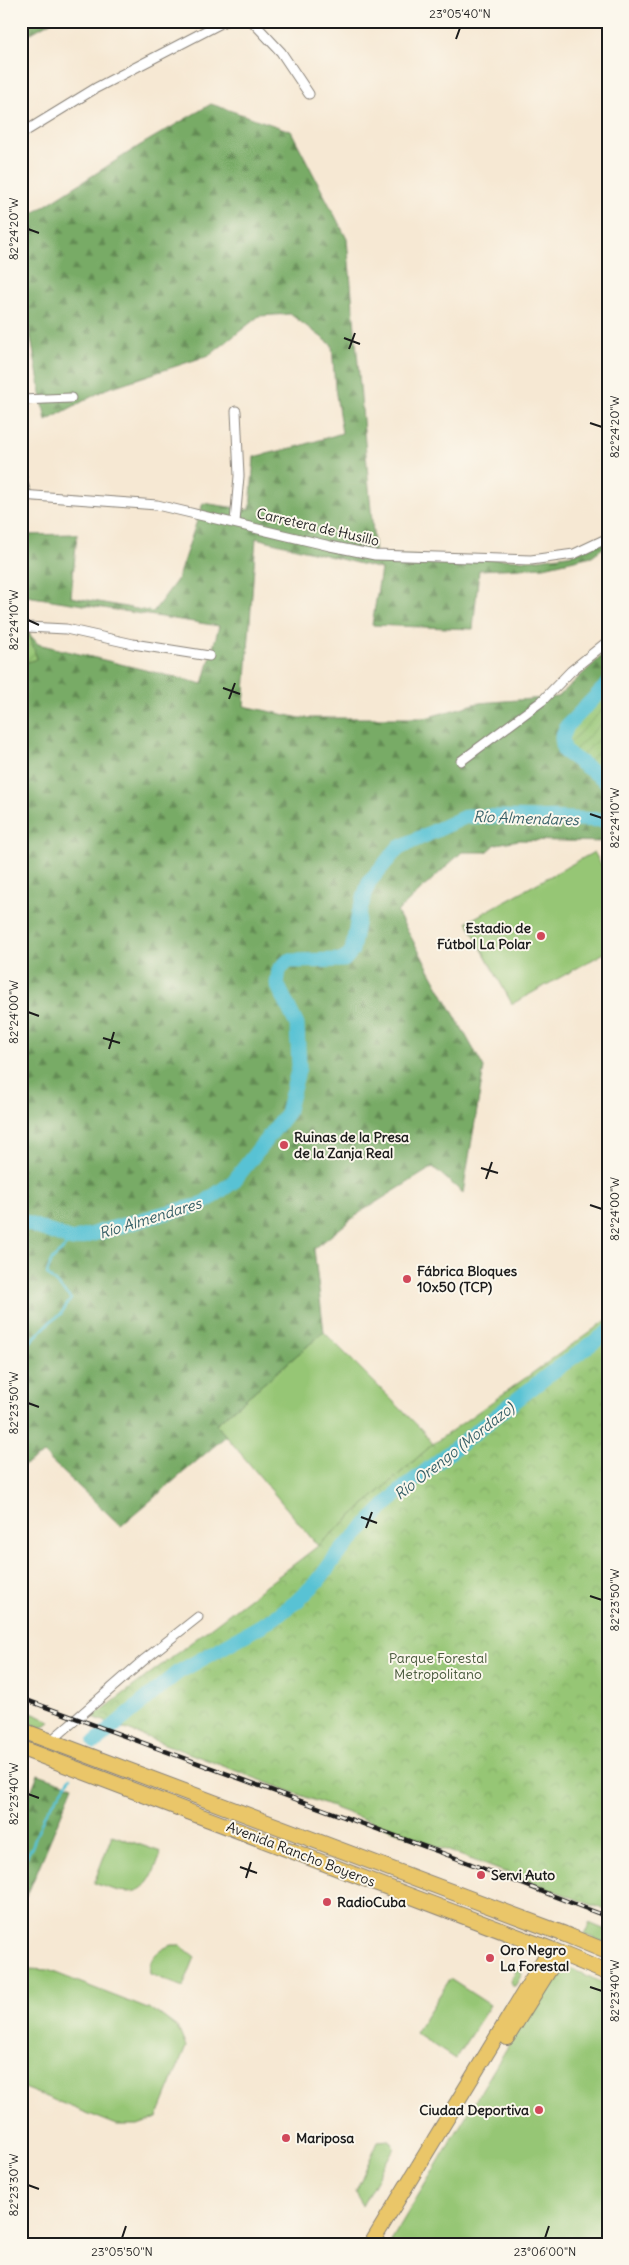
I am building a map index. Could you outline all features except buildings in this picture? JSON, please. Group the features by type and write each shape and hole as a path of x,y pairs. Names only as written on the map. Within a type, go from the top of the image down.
{"highway":[{"name":"Avenida Rancho Boyeros","path":"21,1730 521,1918 601,1950"},
{"name":"Avenida Rancho Boyeros","path":"21,1748 558,1952 608,1973"},
{"path":"521,1918 558,1952 568,1939 601,1950"}],"main road":[{"path":"371,2244 558,1952"},
{"path":"382,2244 558,1952"}],"street":[{"path":"21,134 96,88 225,21"},
{"path":"252,21 281,52 309,94"},
{"path":"21,400 71,398"},
{"path":"236,411 239,476 236,522"},
{"path":"21,474 24,495"},
{"name":"Carretera de Husillo","path":"24,495 140,502 236,522 330,546 375,555 418,558 531,560 574,554 608,538"},
{"path":"21,622 27,627 66,629 133,644 209,656"},
{"path":"461,761 542,702 571,671 608,641"},
{"path":"51,1741 198,1616"}],"green space":[{"path":"21,21 52,21 21,39"},
{"path":"211,104 291,131 347,239 375,555 531,560 574,554 608,538 608,544 592,556 544,567 479,570 473,629 372,625 381,569 256,538 244,706 300,718 425,718 478,703 558,697 608,650 608,684 567,726 564,751 608,782 608,842 519,840 496,844 487,852 462,852 397,912 484,1068 463,1193 433,1167 362,1211 314,1249 324,1332 216,1424 226,1436 121,1526 44,1454 21,1467 21,626 27,627 30,635 38,644 203,684 219,626 26,596 21,593 21,535 77,534 71,597 153,612 177,580 203,503 250,510 254,457 342,433 335,388 332,345 290,314 259,316 210,355 106,389 46,421 21,283 21,221 139,146"},
{"path":"21,446 33,499 21,499"},
{"path":"21,627 27,627 37,659 21,664"},
{"path":"608,684 608,782 564,751 562,738 567,726"},
{"name":"Estadio de Fútbol La Polar","path":"594,852 608,877 608,951 512,1004 467,922"},
{"name":"Parque Forestal Metropolitano","path":"608,1319 608,1911 93,1717 318,1546 433,1444"},
{"path":"324,1332 421,1429 433,1444 318,1546 216,1424"},
{"path":"21,1709 51,1721 42,1728 21,1720"},
{"path":"38,1774 73,1786 28,1893 21,1901 21,1816"},
{"path":"112,1835 161,1852 151,1878 138,1890 130,1892 121,1891 94,1883"},
{"path":"589,1923 608,1931 608,1944 585,1935"},
{"path":"171,1945 180,1945 195,1957 183,1987 150,1974 150,1964 154,1956"},
{"name":"Ciudad Deportiva","path":"558,1963 608,1985 608,2244 389,2244"},
{"path":"29,1969 48,1970 158,2013 178,2028 186,2047 157,2118 138,2125 117,2125 21,2087 21,2000 26,1989 21,1989 21,1973"},
{"path":"517,1969 522,1974 515,1986 512,1986 510,1981"},
{"path":"450,1979 490,2005 455,2059 415,2033"},
{"path":"389,2140 394,2148 362,2206 356,2191 378,2141"}],"waterway":[{"name":"Río Almendares","path":"608,684 567,726 562,738 564,751 608,782"},
{"name":"Río Almendares","path":"21,1221 72,1240 162,1214 201,1205 233,1182 287,1113 299,1067 297,1025 277,984 279,970 288,961 344,960 352,951 359,913 369,882 398,848 467,816 608,820"},
{"name":"Río Almendares","path":"21,1351 51,1321 60,1315 71,1299 47,1274 51,1261 72,1240"},
{"name":"Río Orengo (Mordazo)","path":"95,1742 177,1673 271,1620 296,1602 318,1581 337,1555 399,1492 551,1373 608,1332"},
{"path":"21,1866 32,1847 44,1816 71,1777"}],"railway":[{"path":"21,1698 453,1857 608,1917"}],"place":[{"name":"Estadio de Fútbol La Polar","path":"541,936"},
{"name":"Ruinas de la Presa de la Zanja Real","path":"284,1145"},
{"name":"Fábrica Bloques 10x50 (TCP)","path":"407,1279"},
{"name":"Servi Auto","path":"481,1875"},
{"name":"RadioCuba","path":"327,1902"},
{"name":"Oro Negro La Forestal","path":"490,1958"},
{"name":"Ciudad Deportiva","path":"539,2110"},
{"name":"Mariposa","path":"286,2138"}]}
